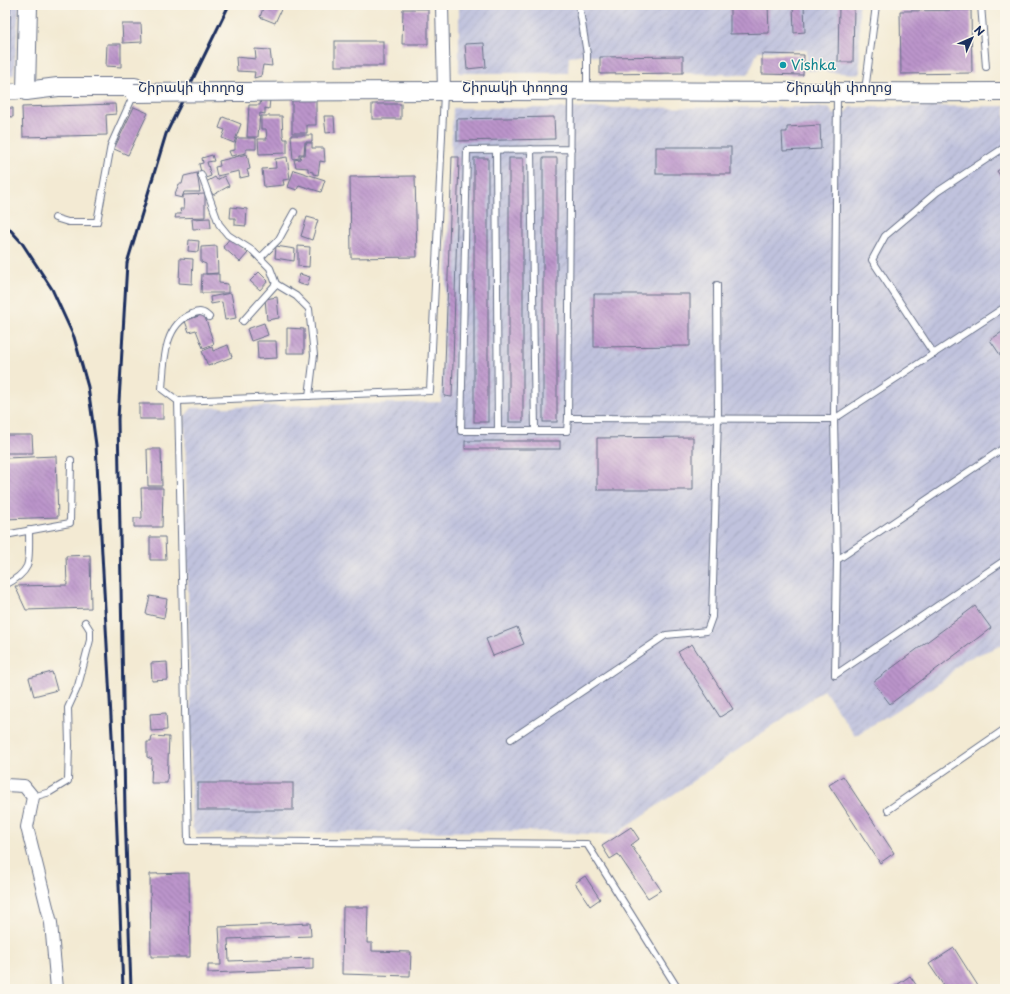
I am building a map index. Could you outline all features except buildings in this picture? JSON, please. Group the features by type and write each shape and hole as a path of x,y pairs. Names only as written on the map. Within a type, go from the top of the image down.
{"main road":[{"path":"26,91 28,5"},
{"name":"Շիրակի փողոց","path":"865,90 1005,86"},
{"name":"Շիրակի փողոց","path":"26,91 58,94 113,90 235,89 865,90 1005,92"}],"street":[{"path":"442,5 444,89"},
{"name":"Շիրակի փողոց","path":"5,92 26,91"},
{"path":"5,785 24,786 33,797 27,827 51,923 57,989"}],"lane":[{"path":"5,92 7,5"},
{"path":"571,149 467,150 461,431 567,431 571,149 579,89 587,54 579,5"},
{"path":"865,90 876,5"},
{"path":"981,5 986,67"},
{"path":"208,317 200,311 189,315 174,326 165,350 162,389 178,401 430,391 444,89"},
{"path":"55,218 68,222 97,222 111,145 135,90"},
{"path":"837,90 834,419 837,560 835,675 1005,560"},
{"path":"934,354 872,260 884,236 937,192 1005,147"},
{"path":"531,149 535,431"},
{"path":"496,150 498,431"},
{"path":"201,174 219,224 228,235 253,251 270,268 276,284 296,296 309,309 314,356 309,396"},
{"path":"260,258 279,239 294,212"},
{"path":"243,321 276,284"},
{"path":"511,739 666,635 707,631 712,617 718,419 717,285"},
{"path":"568,418 834,419 1005,307"},
{"path":"178,401 188,841 587,844 678,989"},
{"path":"837,560 1005,447"},
{"path":"5,536 70,523 71,460"},
{"path":"5,585 15,580 27,566 29,530"},
{"path":"33,797 50,792 68,782 68,708 78,686 90,640 90,630 85,622"},
{"path":"888,810 1005,729"}],"shaded area":[{"path":"5,5 19,5 14,75 5,75"},
{"path":"459,5 859,5 860,74 826,72 825,70 807,71 807,50 758,51 748,75 683,73 600,74 600,57 587,54 569,56 568,73 459,73"},
{"path":"1005,106 1005,644 962,661 943,681 855,736 824,690 615,835 527,831 197,834 192,827 185,416 192,408 441,402 453,108 829,107 833,114 843,115 850,107"}],"railway":[{"path":"131,989 125,811 118,419 127,263 166,134 229,5"},
{"path":"5,224 22,243 52,289 74,337 88,387 96,445 116,808 123,989"}],"place":[{"name":"Vishka","path":"783,65"}]}
